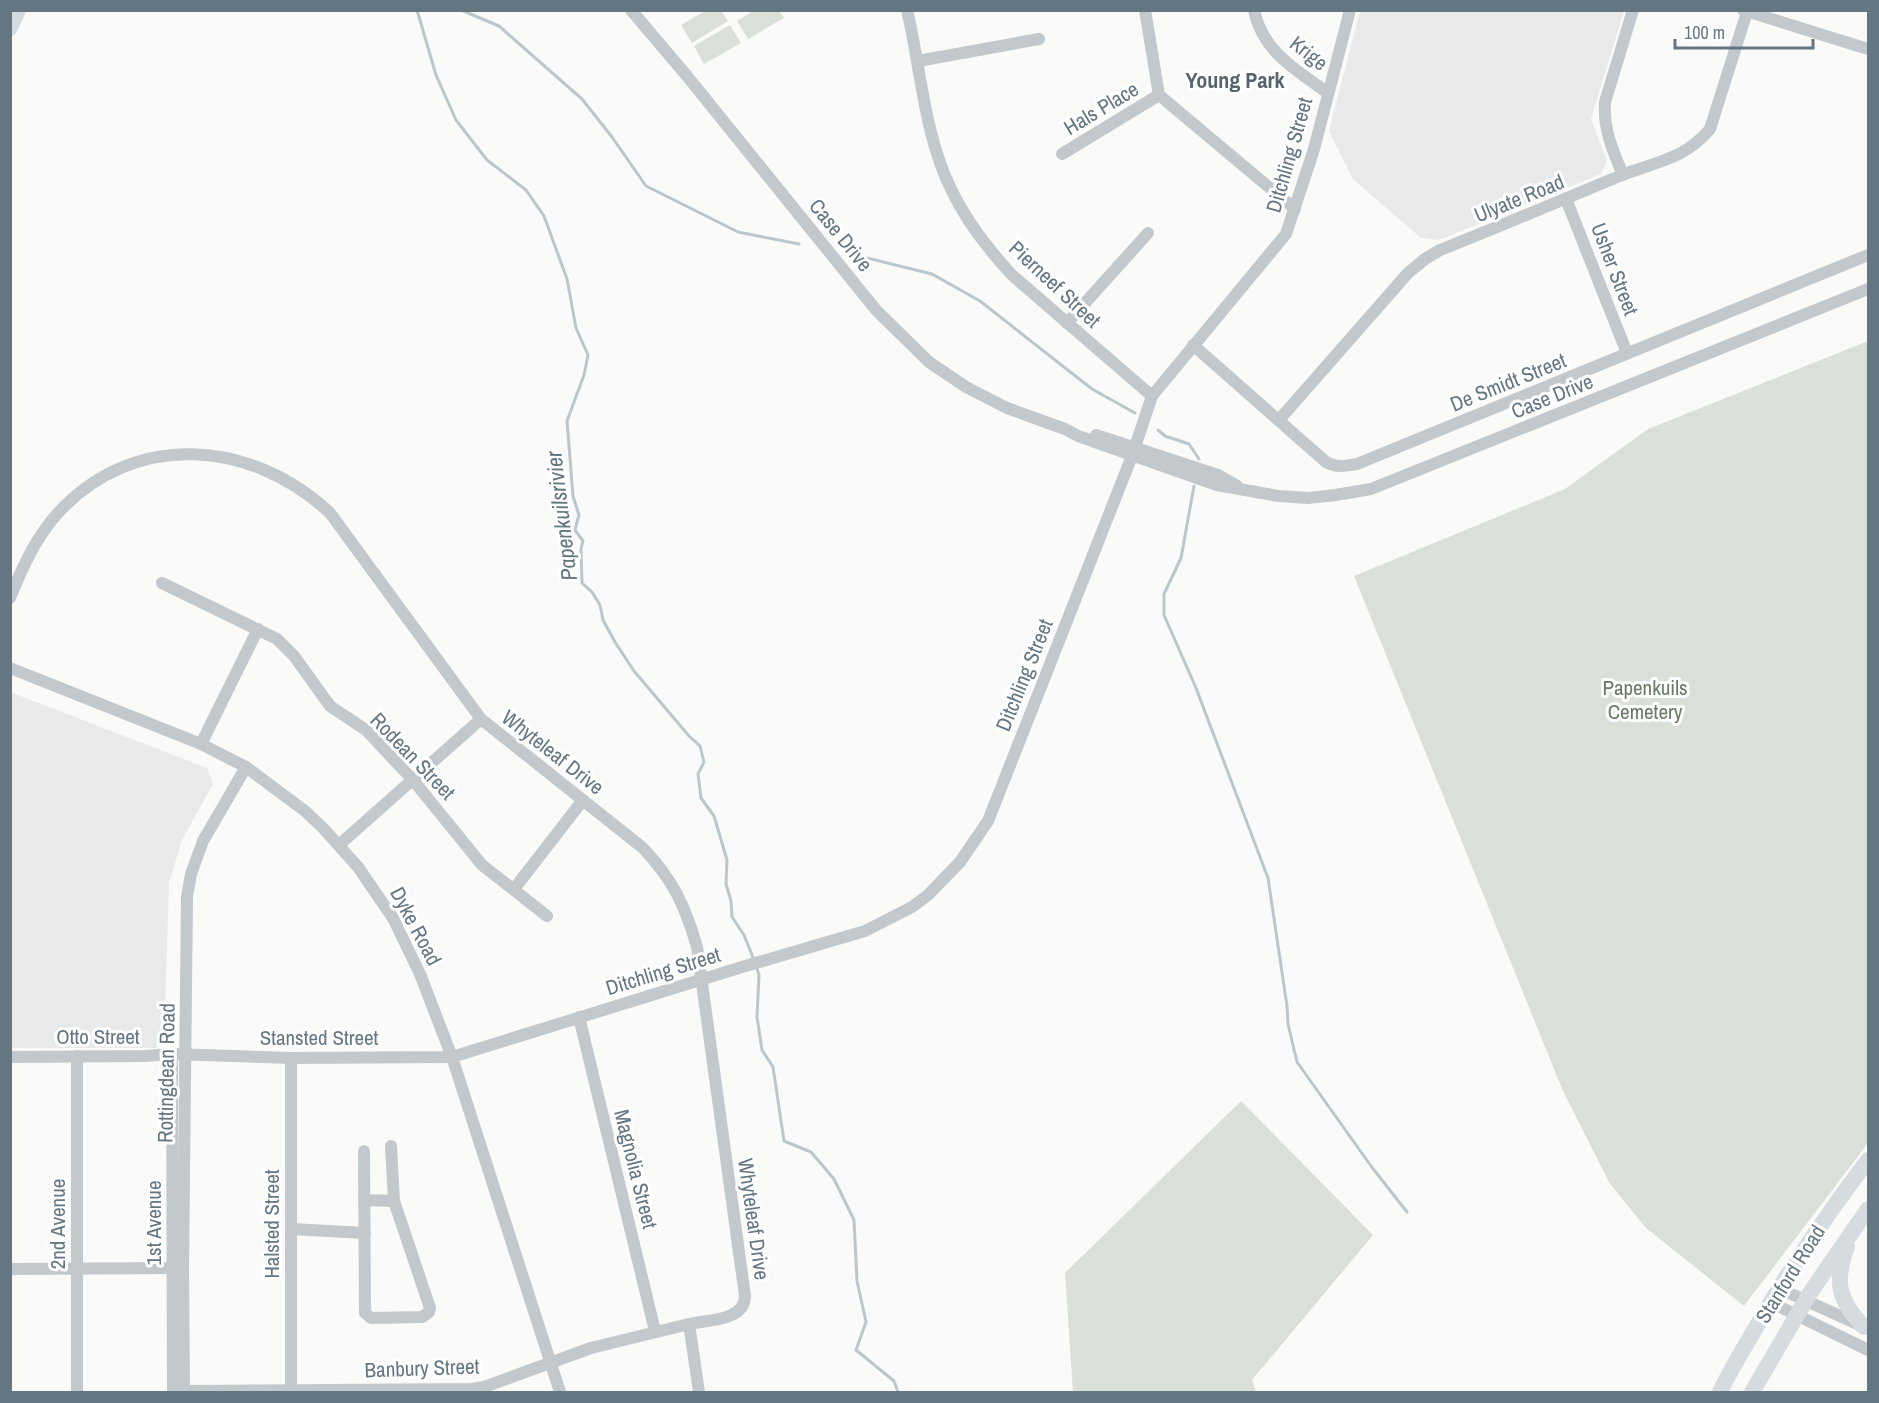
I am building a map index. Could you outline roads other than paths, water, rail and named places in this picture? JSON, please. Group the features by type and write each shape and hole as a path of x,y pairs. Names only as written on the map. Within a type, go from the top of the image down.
{"main road":[{"path":"10,28 18,10"},
{"name":"Stanford Road","path":"1720,1392 1774,1295 1828,1213 1869,1160"},
{"name":"Stanford Road","path":"1752,1392 1800,1308 1869,1209"},
{"path":"1854,1229 1842,1261 1839,1284 1846,1306 1866,1328"}],"street":[{"name":"Case Drive","path":"631,10 852,281 897,332 929,362 966,387 1007,408 1065,429 1080,429 1133,452 1218,475 1241,488 1278,496 1308,498 1351,493 1387,484 1869,289"},
{"name":"Pierneef Street","path":"907,10 927,115 939,159 950,188 965,214 994,256 1012,275 1152,396"},
{"path":"1145,10 1159,96 1295,209"},
{"name":"Krige","path":"1254,10 1258,29 1272,50 1328,93"},
{"name":"Ditchling Street","path":"452,1057 865,931 928,895 960,862 988,820 1133,452 1152,396 1286,234 1314,149 1350,10"},
{"path":"1623,175 1606,130 1605,102 1633,10"},
{"path":"1745,11 1869,49"},
{"name":"Ulyate Road","path":"1279,420 1415,266 1440,250 1692,148 1710,129 1745,11"},
{"path":"918,61 1039,39"},
{"name":"Hals Place","path":"1062,154 1159,96"},
{"name":"Usher Street","path":"1566,199 1627,353"},
{"path":"1067,323 1148,233"},
{"name":"De Smidt Street","path":"1193,345 1326,462 1340,466 1357,464 1869,255"},
{"name":"Whyteleaf Drive","path":"10,598 26,560 46,527 59,512 91,484 113,471 136,462 166,456 198,455 233,459 282,476 311,496 330,513 481,719 643,848 668,879 687,914 697,947 702,979 745,1301 744,1306 733,1315 689,1324"},
{"name":"Rodean Street","path":"162,583 277,639 286,647 332,708 366,730 413,780 477,860 547,916"},
{"path":"201,744 258,629"},
{"name":"Dyke Road","path":"10,668 201,744 246,767 305,811 339,845 373,887 407,945 452,1057 560,1392"},
{"path":"339,845 481,719"},
{"name":"Rottingdean Road","path":"181,1392 178,1268 186,1055 187,911 191,874 203,841 246,767"},
{"path":"514,888 583,800"},
{"name":"Magnolia Street","path":"579,1017 655,1331"},
{"name":"1st Avenue","path":"172,1054 178,1268"},
{"name":"Otto Street","path":"10,1057 186,1055"},
{"name":"Stansted Street","path":"186,1055 291,1058 452,1057"},
{"name":"2nd Avenue","path":"77,1056 77,1392"},
{"name":"Halsted Street","path":"291,1058 291,1390"},
{"path":"364,1151 366,1315 371,1318 422,1317 428,1313 430,1304 394,1201 391,1146"},
{"path":"364,1200 394,1201"},
{"path":"291,1230 365,1233"},
{"path":"10,1269 178,1268"},
{"path":"1774,1295 1869,1350"},
{"path":"1800,1308 1866,1328"},
{"path":"689,1324 699,1392"},
{"name":"Banbury Street","path":"181,1392 459,1390 484,1387 591,1348 689,1324"}],"waterway":[{"name":"Papenkuilsrivier","path":"417,10 436,75 456,120 487,160 526,190 544,216 567,279 576,328 588,355 584,375 567,421 573,496 579,515 575,530 583,541 581,549 582,583 592,592 600,605 603,620 634,671 700,746 704,762 698,774 701,798 714,816 727,860 726,884 731,901 732,917 744,935 754,960"},
{"path":"461,10 499,26 582,99 646,186 738,232 799,244"},
{"path":"855,255 932,274 980,301 1092,389 1135,413"},
{"path":"1158,430 1165,436 1189,444 1199,459"},
{"path":"1194,486 1181,558 1164,594 1164,615 1196,688 1268,878 1288,1024 1297,1062 1371,1166 1407,1212"},
{"name":"Papenkuilsrivier","path":"756,966 759,975 757,1017 762,1050 773,1067 784,1141 811,1152 834,1179 854,1220 857,1281 866,1322 856,1350 894,1381 898,1392"}],"district":[{"name":"Young Park","path":"1235,80"}],"park label":[{"name":"Papenkuils Cemetery","path":"1645,699"}]}
